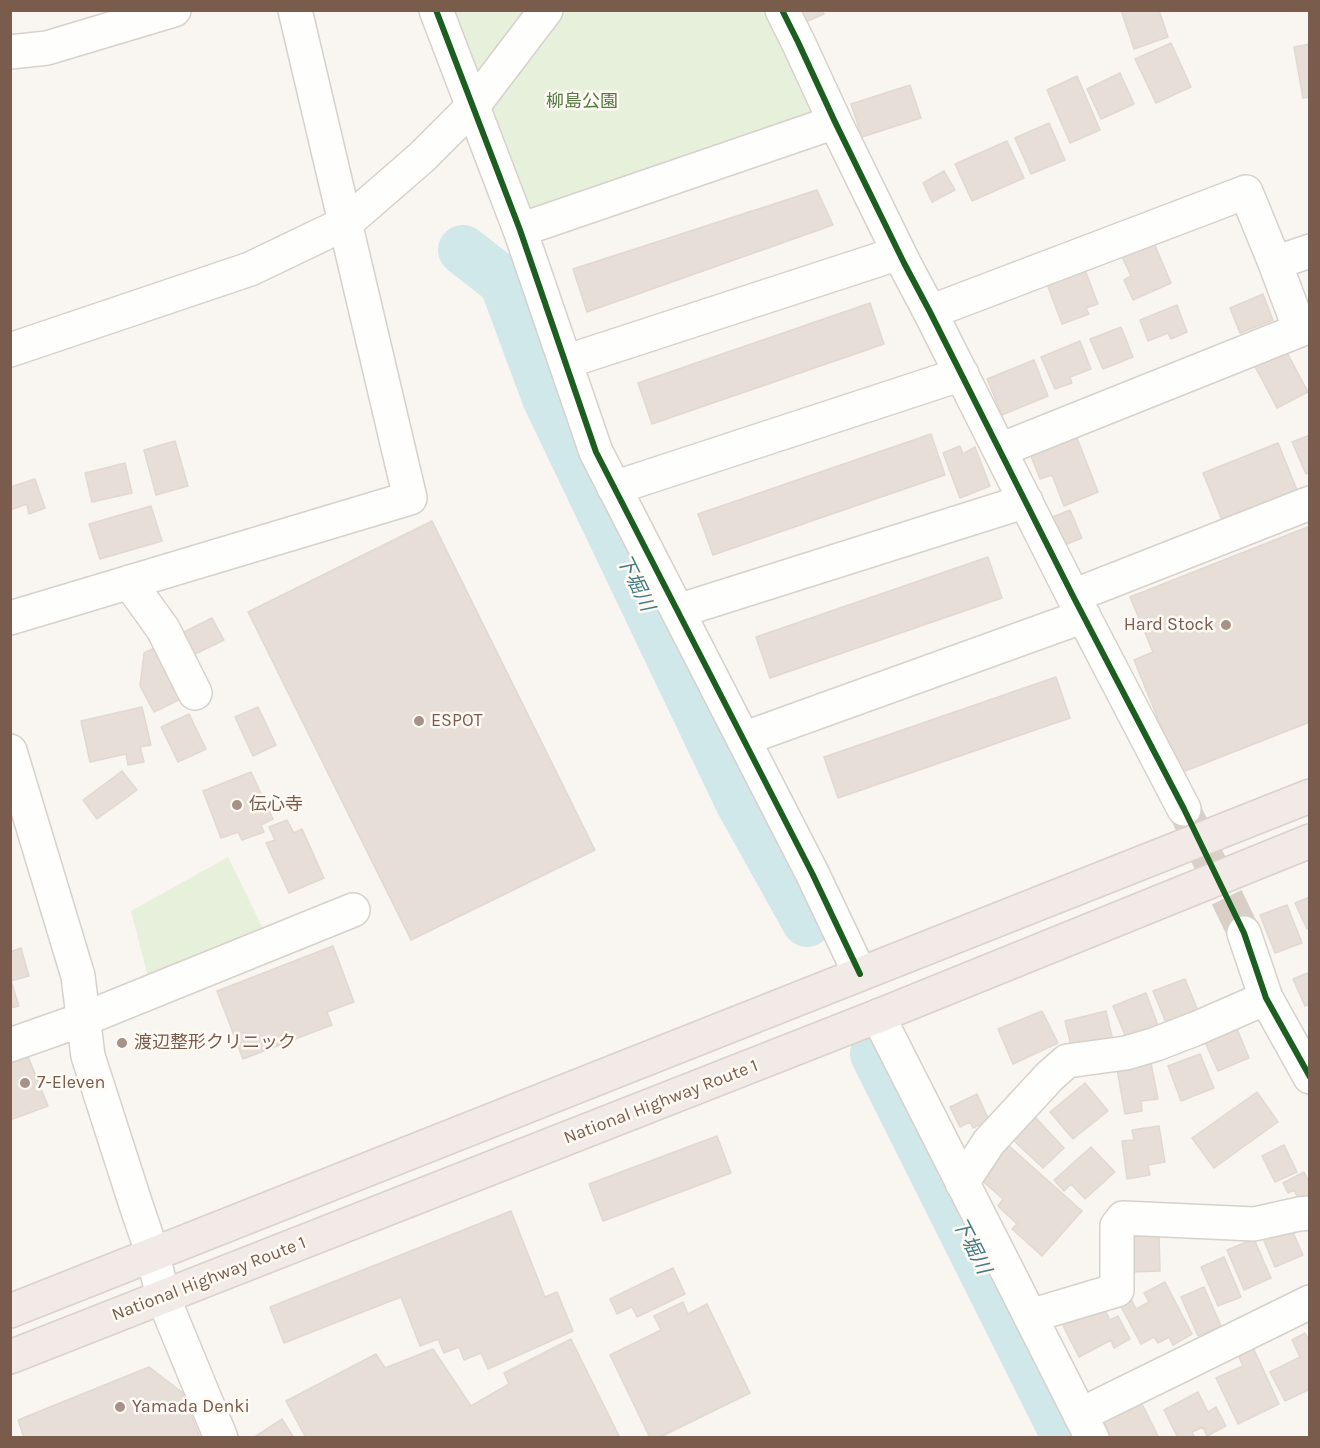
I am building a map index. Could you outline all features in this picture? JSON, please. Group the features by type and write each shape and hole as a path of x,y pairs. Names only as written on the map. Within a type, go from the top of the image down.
{"highway":[{"path":"10,1311 1310,796"},
{"name":"National Highway Route 1","path":"10,1357 878,1016 1310,842"}],"street":[{"path":"10,52 47,48 174,10"},
{"path":"10,618 410,498 295,10"},
{"path":"436,10 520,230 596,452 812,873 860,974"},
{"path":"10,350 250,269 346,223 422,157 473,106 546,10"},
{"path":"782,10 899,253 1184,809"},
{"path":"520,230 835,122"},
{"path":"930,312 1246,192 1305,340 1000,450"},
{"path":"1275,263 1310,251"},
{"path":"565,362 899,253"},
{"path":"614,488 962,374"},
{"path":"678,611 1026,501"},
{"path":"743,739 1078,606 1310,503"},
{"path":"129,582 163,629 195,693"},
{"path":"10,751 78,976 88,1056 153,1255 163,1297 221,1437"},
{"path":"10,1045 84,1019 353,910"},
{"path":"1244,933 1266,998 1301,1042 1310,1077"},
{"path":"962,1183 989,1142 1050,1076 1067,1061 1126,1053 1156,1044 1266,998"},
{"path":"878,1016 1086,1426 1310,1302"},
{"path":"1030,1316 1117,1290 1117,1226 1123,1218 1254,1224 1310,1213"}],"green space":[{"name":"柳島公園","path":"448,11 765,11 814,108 807,120 538,214 525,208"},
{"path":"228,857 266,935 150,985 131,911"}],"building":[{"path":"797,10 822,10 824,14 803,23"},
{"path":"1121,10 1159,10 1168,37 1134,49"},
{"path":"1171,43 1191,87 1156,103 1135,59"},
{"path":"1310,44 1310,97 1303,98 1294,47"},
{"path":"1120,73 1134,104 1101,119 1087,89"},
{"path":"1077,76 1100,130 1070,143 1047,90"},
{"path":"910,85 921,118 862,137 851,104"},
{"path":"1049,123 1065,160 1031,174 1015,138"},
{"path":"1007,141 1024,178 972,201 955,164"},
{"path":"944,171 955,190 932,202 923,183"},
{"path":"817,190 833,225 587,312 573,269"},
{"path":"1154,243 1171,283 1133,300 1124,280 1131,276 1122,257"},
{"path":"1085,270 1098,304 1086,308 1089,314 1062,324 1047,284"},
{"path":"1263,294 1273,320 1240,333 1230,308"},
{"path":"870,303 884,344 652,424 638,383"},
{"path":"1177,305 1187,332 1171,339 1168,333 1148,341 1140,320"},
{"path":"1121,327 1133,357 1103,369 1090,339"},
{"path":"1080,341 1091,369 1070,377 1072,383 1055,389 1041,357"},
{"path":"1283,345 1308,392 1277,408 1252,361"},
{"path":"1034,360 1048,396 1002,415 987,379"},
{"path":"931,434 945,475 713,555 698,514"},
{"path":"1310,435 1310,472 1306,474 1292,442"},
{"path":"1077,438 1098,492 1064,506 1052,475 1040,479 1031,456"},
{"path":"175,441 188,486 156,495 144,450"},
{"path":"1278,443 1297,490 1222,520 1203,473"},
{"path":"960,446 963,454 975,447 990,486 960,498 943,453"},
{"path":"125,463 132,493 92,502 85,473"},
{"path":"35,479 45,508 29,514 27,504 10,510 10,487"},
{"path":"151,506 162,541 100,559 89,524"},
{"path":"1070,510 1082,538 1062,546 1050,518"},
{"path":"432,521 595,850 411,940 248,612"},
{"name":"Hard Stock","path":"1310,526 1310,722 1180,773 1134,660 1153,652 1130,597"},
{"path":"988,557 1002,598 770,678 756,637"},
{"path":"212,618 224,640 191,656 180,634"},
{"path":"161,645 187,696 154,712 140,686 144,653"},
{"path":"1056,677 1070,718 838,798 824,757"},
{"path":"142,707 151,745 140,747 144,762 128,765 126,754 90,762 81,721"},
{"path":"258,707 276,745 253,756 235,717"},
{"path":"189,714 206,749 178,762 161,727"},
{"path":"122,771 137,790 97,819 83,800"},
{"name":"伝心寺","path":"251,772 273,819 261,825 264,832 242,840 238,832 221,838 203,791"},
{"path":"287,820 294,833 302,829 324,878 289,893 266,843 275,840 269,827"},
{"path":"1310,897 1310,928 1307,929 1295,903"},
{"path":"1287,905 1302,943 1275,953 1260,915"},
{"path":"333,946 354,1002 327,1012 332,1025 243,1059 217,991"},
{"path":"21,948 29,976 11,981 19,1006 10,1008 10,952"},
{"path":"1310,972 1310,1004 1305,1006 1293,979"},
{"path":"1185,979 1199,1013 1167,1025 1153,991"},
{"path":"1146,993 1159,1028 1127,1040 1113,1006"},
{"path":"1042,1011 1058,1043 1013,1064 998,1029"},
{"path":"1106,1011 1114,1045 1072,1049 1065,1021"},
{"path":"1235,1024 1249,1058 1218,1071 1203,1038"},
{"name":"7-Eleven","path":"27,1054 48,1106 10,1120 10,1060"},
{"path":"1200,1054 1214,1088 1181,1101 1168,1066"},
{"path":"1151,1063 1158,1099 1141,1101 1142,1111 1125,1114 1117,1069"},
{"path":"1085,1083 1108,1111 1073,1139 1050,1112"},
{"path":"1257,1092 1278,1122 1214,1168 1192,1138"},
{"path":"977,1094 989,1120 973,1128 970,1122 960,1127 950,1107"},
{"path":"1035,1117 1064,1148 1043,1168 1013,1140"},
{"path":"1159,1126 1165,1162 1148,1165 1150,1175 1127,1179 1122,1141 1134,1140 1132,1130"},
{"path":"717,1136 731,1173 603,1221 589,1184"},
{"path":"1008,1145 1082,1211 1042,1256 1012,1229 1017,1224 998,1206 1003,1199 979,1178"},
{"path":"1284,1145 1297,1172 1275,1182 1262,1156"},
{"path":"1091,1147 1115,1172 1085,1199 1071,1184 1064,1191 1054,1180"},
{"path":"1304,1172 1310,1184 1310,1198 1299,1200 1294,1190 1288,1193 1283,1183"},
{"path":"511,1211 545,1297 557,1292 573,1331 488,1369 481,1353 464,1360 459,1347 444,1353 438,1339 420,1346 401,1297 284,1343 270,1307"},
{"path":"1289,1223 1303,1255 1275,1267 1262,1236"},
{"path":"1159,1234 1160,1271 1130,1272 1129,1235"},
{"path":"1254,1239 1271,1278 1244,1290 1227,1250"},
{"path":"1224,1257 1241,1297 1218,1306 1201,1267"},
{"path":"673,1268 685,1294 637,1317 632,1307 617,1314 610,1299"},
{"path":"1165,1282 1192,1334 1173,1345 1169,1337 1158,1343 1154,1337 1141,1344 1120,1305 1131,1299 1136,1309 1149,1302 1144,1293"},
{"path":"1204,1287 1221,1326 1198,1336 1181,1297"},
{"path":"683,1302 688,1314 707,1304 750,1393 658,1438 650,1438 610,1355 661,1330 654,1316"},
{"path":"1103,1306 1110,1320 1118,1316 1130,1339 1114,1348 1111,1340 1079,1357 1063,1326"},
{"path":"1305,1333 1310,1343 1310,1389 1285,1401 1270,1372 1300,1357 1292,1340"},
{"path":"571,1339 620,1438 306,1438 286,1401 376,1354 385,1368 433,1349 471,1406 509,1384 504,1373"},
{"path":"1251,1343 1279,1404 1238,1424 1216,1378 1243,1366 1236,1350"},
{"name":"Yamada Denki","path":"149,1367 183,1393 200,1438 24,1438 18,1420"},
{"path":"1198,1392 1208,1412 1216,1407 1226,1426 1207,1436 1203,1427 1192,1432 1195,1438 1178,1438 1164,1410"},
{"path":"1141,1402 1159,1438 1112,1438 1104,1422"},
{"path":"282,1419 294,1438 253,1438"}],"waterway":[{"name":"下堀川","path":"463,250 504,282 547,398 740,802 807,922"},
{"name":"下堀川","path":"875,1054 1067,1438"}],"tunnel":[{"path":"1184,809 1244,933"}],"cycle path":[{"path":"436,10 520,230 596,452 812,873 860,974"},
{"path":"782,10 904,263 1184,809 1244,933 1266,998 1310,1077"}],"place":[{"name":"Hard Stock","path":"1226,625"},
{"name":"ESPOT","path":"419,721"},
{"name":"伝心寺","path":"237,805"},
{"name":"渡辺整形クリニック","path":"122,1043"},
{"name":"7-Eleven","path":"25,1083"},
{"name":"Yamada Denki","path":"120,1407"}]}
